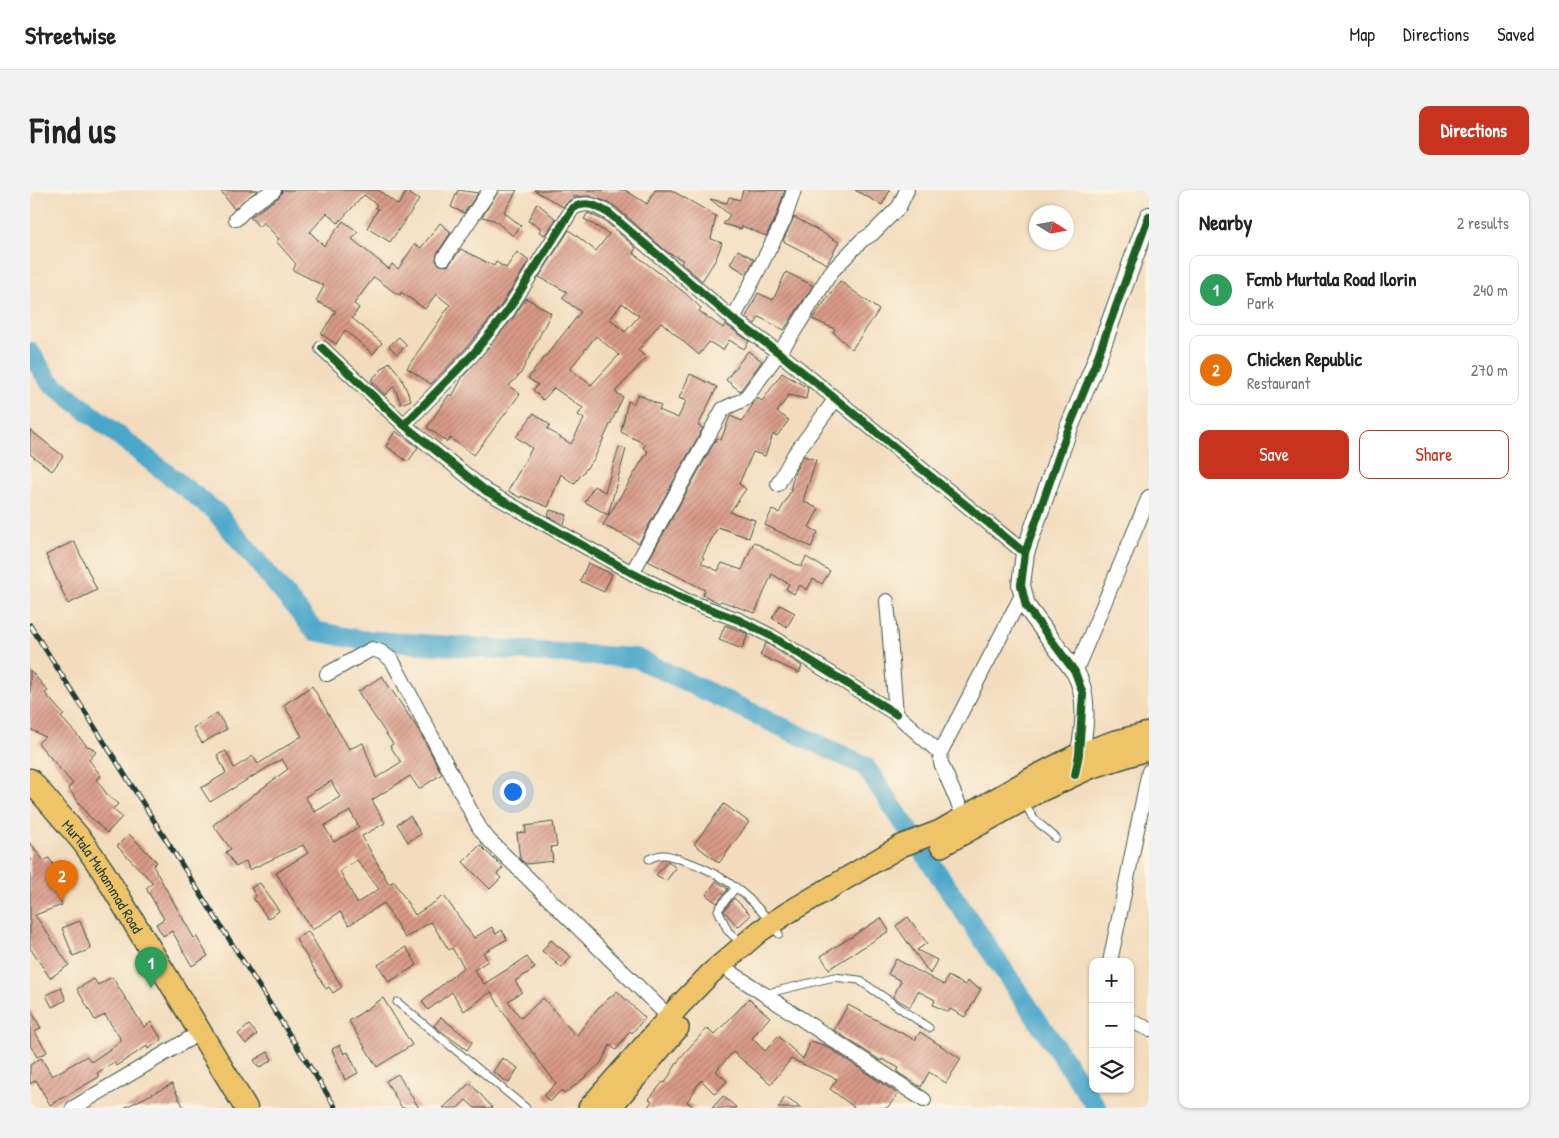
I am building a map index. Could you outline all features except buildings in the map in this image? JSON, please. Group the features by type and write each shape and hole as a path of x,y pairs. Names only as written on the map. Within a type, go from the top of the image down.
{"highway":[{"name":"Murtala Muhammad Road","path":"30,780 83,842 103,871 246,1108"},
{"name":"Murtala Muhammad Road","path":"30,802 73,852 98,889 230,1108"}],"main road":[{"path":"589,1108 669,1017 710,974 743,945 776,929 905,852 943,838 1023,800 1113,742 1149,733"},
{"path":"943,838 964,816 1032,778 1077,765 1117,758 1149,749"},
{"path":"610,1108 686,1019 776,929"}],"street":[{"path":"236,219 249,206 274,190"},
{"path":"444,258 490,190"},
{"path":"733,319 784,220 794,190"},
{"path":"632,573 724,409 745,399 831,272 899,207 907,190"},
{"path":"404,425 473,354 507,312 573,208 581,204 591,204 610,214 733,319 778,352 1025,553"},
{"path":"1077,765 1084,701 1075,672 1026,606 1021,585 1025,553 1066,435 1094,366 1149,216"},
{"path":"322,348 404,425 486,491 632,573 685,600 739,620 771,636 896,714 940,753"},
{"path":"778,484 794,455 835,400"},
{"path":"1075,672 1149,497"},
{"path":"964,816 941,763 940,753 1022,595"},
{"path":"887,601 896,714"},
{"path":"327,674 372,649 392,660 479,827 488,839 669,1017"},
{"path":"1111,958 1144,824 1149,771"},
{"path":"732,973 924,1100"},
{"path":"1134,1022 1149,1028"},
{"path":"73,1108 189,1039"}],"lane":[{"path":"1023,800 1034,820 1056,838"},
{"path":"649,859 665,853 700,865 720,875 736,887 776,929"},
{"path":"736,887 718,910 728,931 743,945"},
{"path":"764,994 834,977 859,980 929,1028"},
{"path":"397,1002 526,1108"}],"waterway":[{"path":"30,352 49,381 216,512 315,631 361,640 636,658 865,766 1097,1108"}],"railway":[{"path":"30,625 336,1108"}],"cycle path":[{"path":"404,425 473,354 507,312 573,208 583,204 592,205 610,214 733,319 778,352 1025,553"},
{"path":"1075,775 1079,754 1083,694 1075,672 1026,606 1021,585 1025,553 1066,435 1094,367 1149,216"},
{"path":"322,348 404,425 486,491 632,573 685,600 739,620 771,636 896,714"}],"place":[{"name":"Chicken Republic","path":"62,901"},
{"name":"Fcmb Murtala Road Ilorin","path":"151,988"}]}
